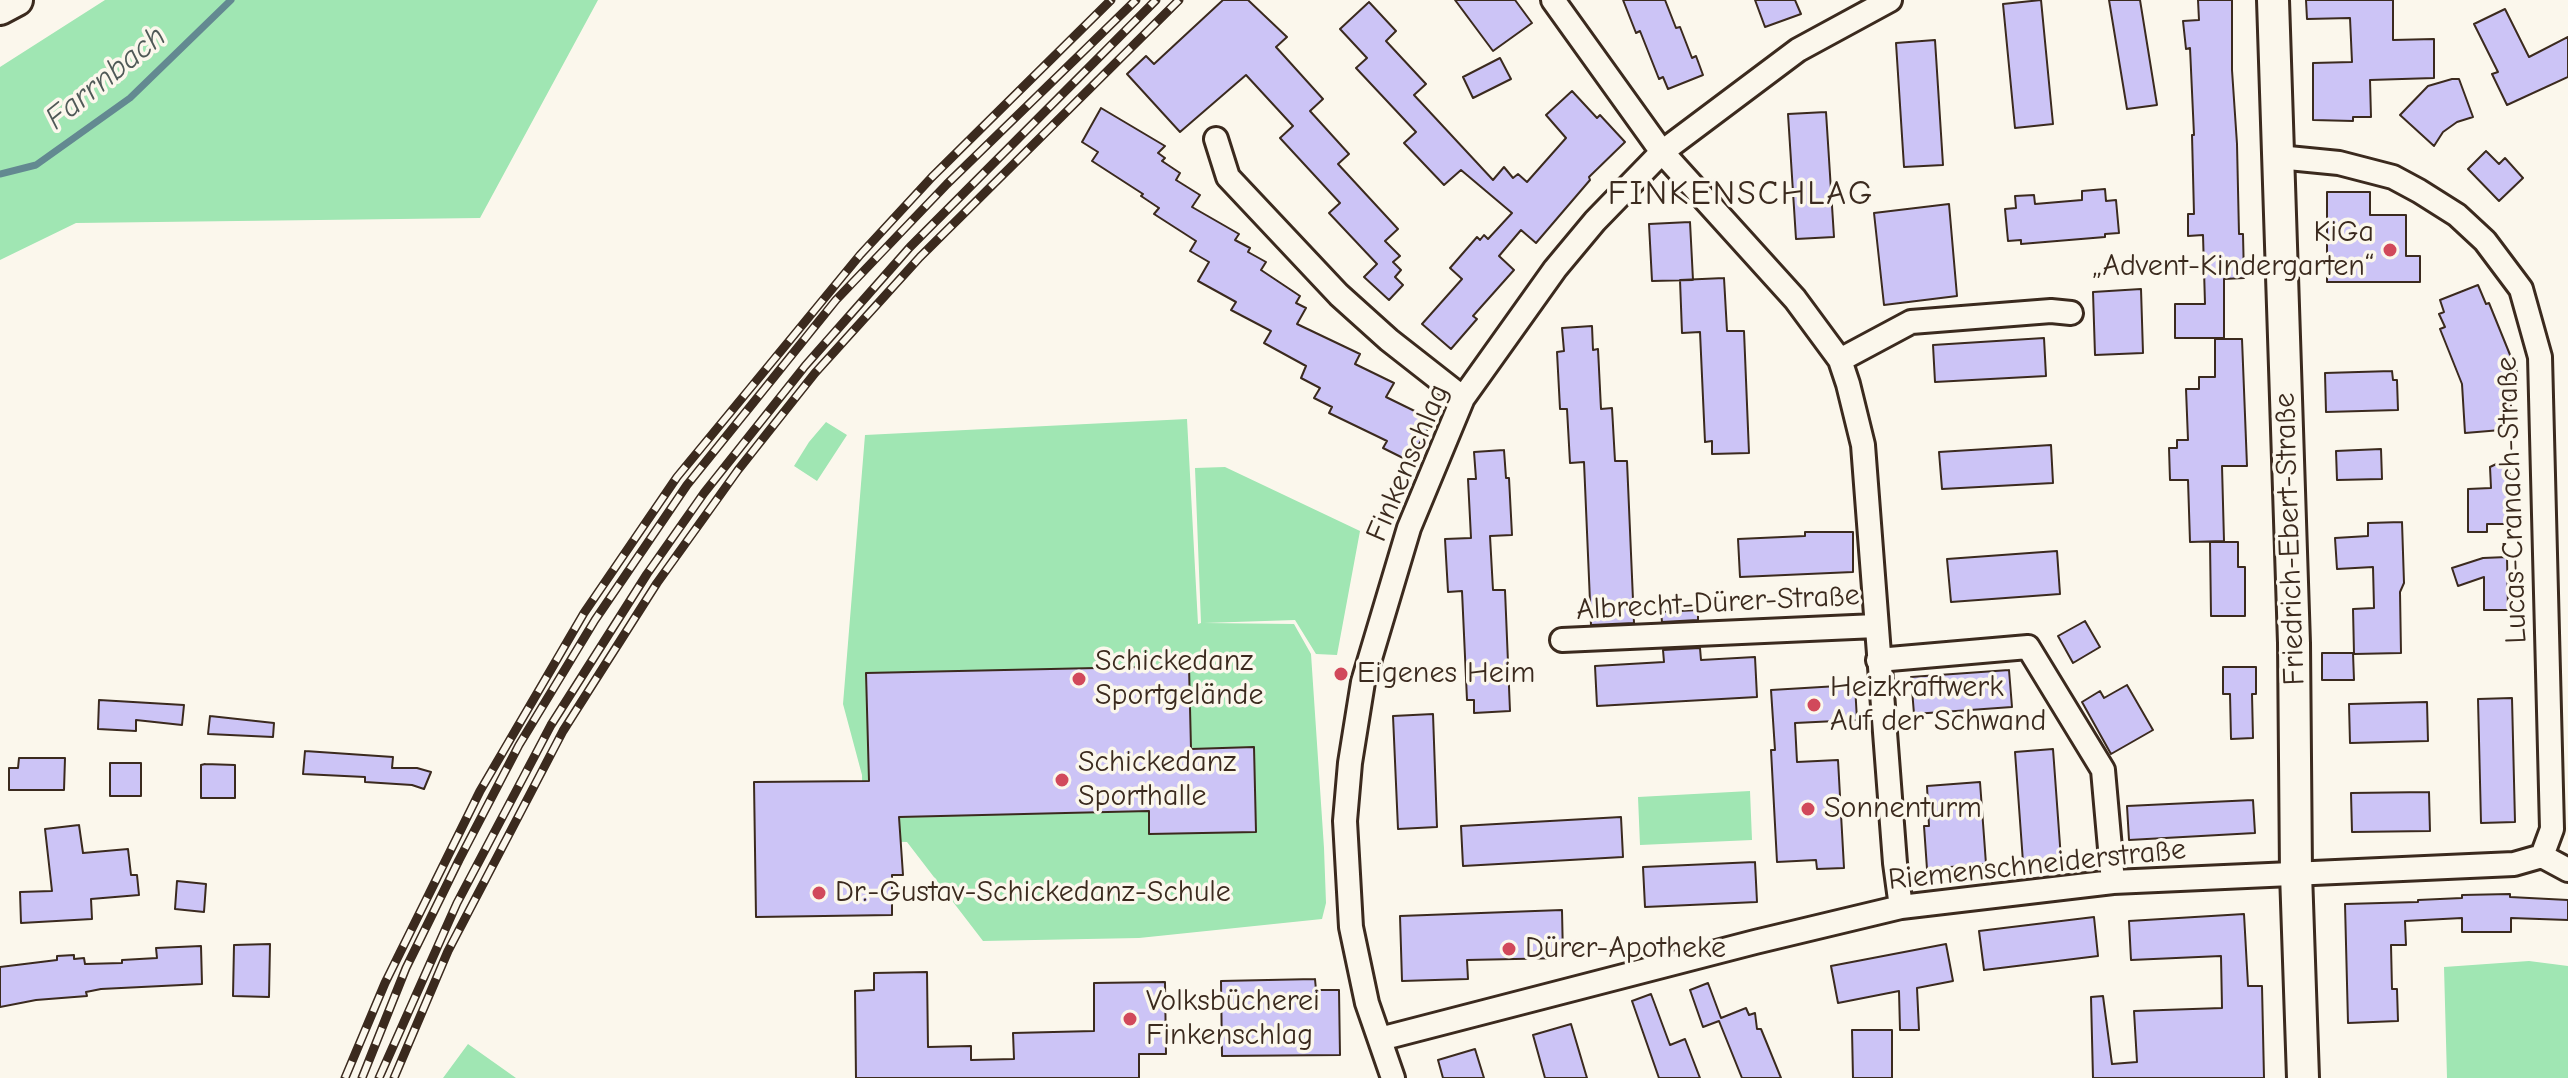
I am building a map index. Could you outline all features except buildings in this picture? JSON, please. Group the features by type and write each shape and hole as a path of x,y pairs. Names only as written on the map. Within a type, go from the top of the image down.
{"street":[{"path":"0,9 17,0"},
{"name":"Albrecht-Dürer-Straße","path":"1553,0 1662,152 1795,299 1840,360 1863,445 1878,660 1901,907"},
{"name":"Finkenschlag","path":"1393,1078 1367,1003 1351,927 1345,821 1350,763 1363,682 1409,528 1463,398 1555,269 1595,221 1662,152 1798,50 1890,0"},
{"name":"Friedrich-Ebert-Straße","path":"2273,0 2294,643 2296,873 2303,1078"},
{"path":"1216,139 1228,177 1339,295 1389,340 1463,398"},
{"name":"Lucas-Cranach-Straße","path":"2278,157 2339,163 2393,177 2419,191 2457,215 2485,241 2521,289 2540,357 2552,829 2542,856"},
{"path":"1840,360 1911,322 2051,311 2071,313"},
{"name":"Albrecht-Dürer-Straße","path":"1562,640 1876,626"},
{"path":"1878,660 2028,647 2103,770 2113,882"},
{"path":"2542,856 2568,870"},
{"name":"Riemenschneiderstraße","path":"1380,1039 1901,907 2113,882 2514,864 2542,856"}],"green space":[{"path":"105,0 598,0 480,218 76,223 0,260 0,67"},
{"name":"Schickedanz Sportgelände","path":"1187,419 1198,624 1201,623 1195,468 1225,467 1360,531 1337,655 1316,654 1295,620 1204,623 1294,624 1311,654 1324,848 1326,903 1322,919 1139,938 983,941 907,842 863,841 862,775 843,704 865,435"},
{"path":"826,422 847,435 817,481 794,466"},
{"path":"1750,791 1752,840 1640,845 1638,797"},
{"path":"2529,961 2568,966 2568,1078 2447,1078 2444,967"},
{"path":"468,1044 516,1078 443,1078"}],"waterway":[{"name":"Farrnbach","path":"0,174 36,165 130,98 231,0"}],"railway":[{"path":"345,1078 385,983 480,791 584,613 677,477 860,255 932,177 1111,0"},
{"path":"362,1078 406,968 519,745 595,620 687,485 836,300 947,184 1136,0"},
{"path":"379,1078 457,903 551,725 647,574 704,493 805,366 910,247 1156,0"},
{"path":"394,1078 448,951 563,731 657,583 738,470 815,373 920,257 1179,0"}],"place":[{"name":"KiGa „Advent-Kindergarten“","path":"2390,250"},
{"name":"Eigenes Heim","path":"1341,674"},
{"name":"Schickedanz Sportgelände","path":"1079,679"},
{"name":"Heizkraftwerk Auf der Schwand","path":"1814,705"},
{"name":"Schickedanz Sporthalle","path":"1062,780"},
{"name":"Sonnenturm","path":"1808,809"},
{"name":"Dr.-Gustav-Schickedanz-Schule","path":"819,893"},
{"name":"Dürer-Apotheke","path":"1509,949"},
{"name":"Volksbücherei Finkenschlag","path":"1130,1019"}],"district":[{"name":"FINKENSCHLAG","path":"1741,194"}]}
